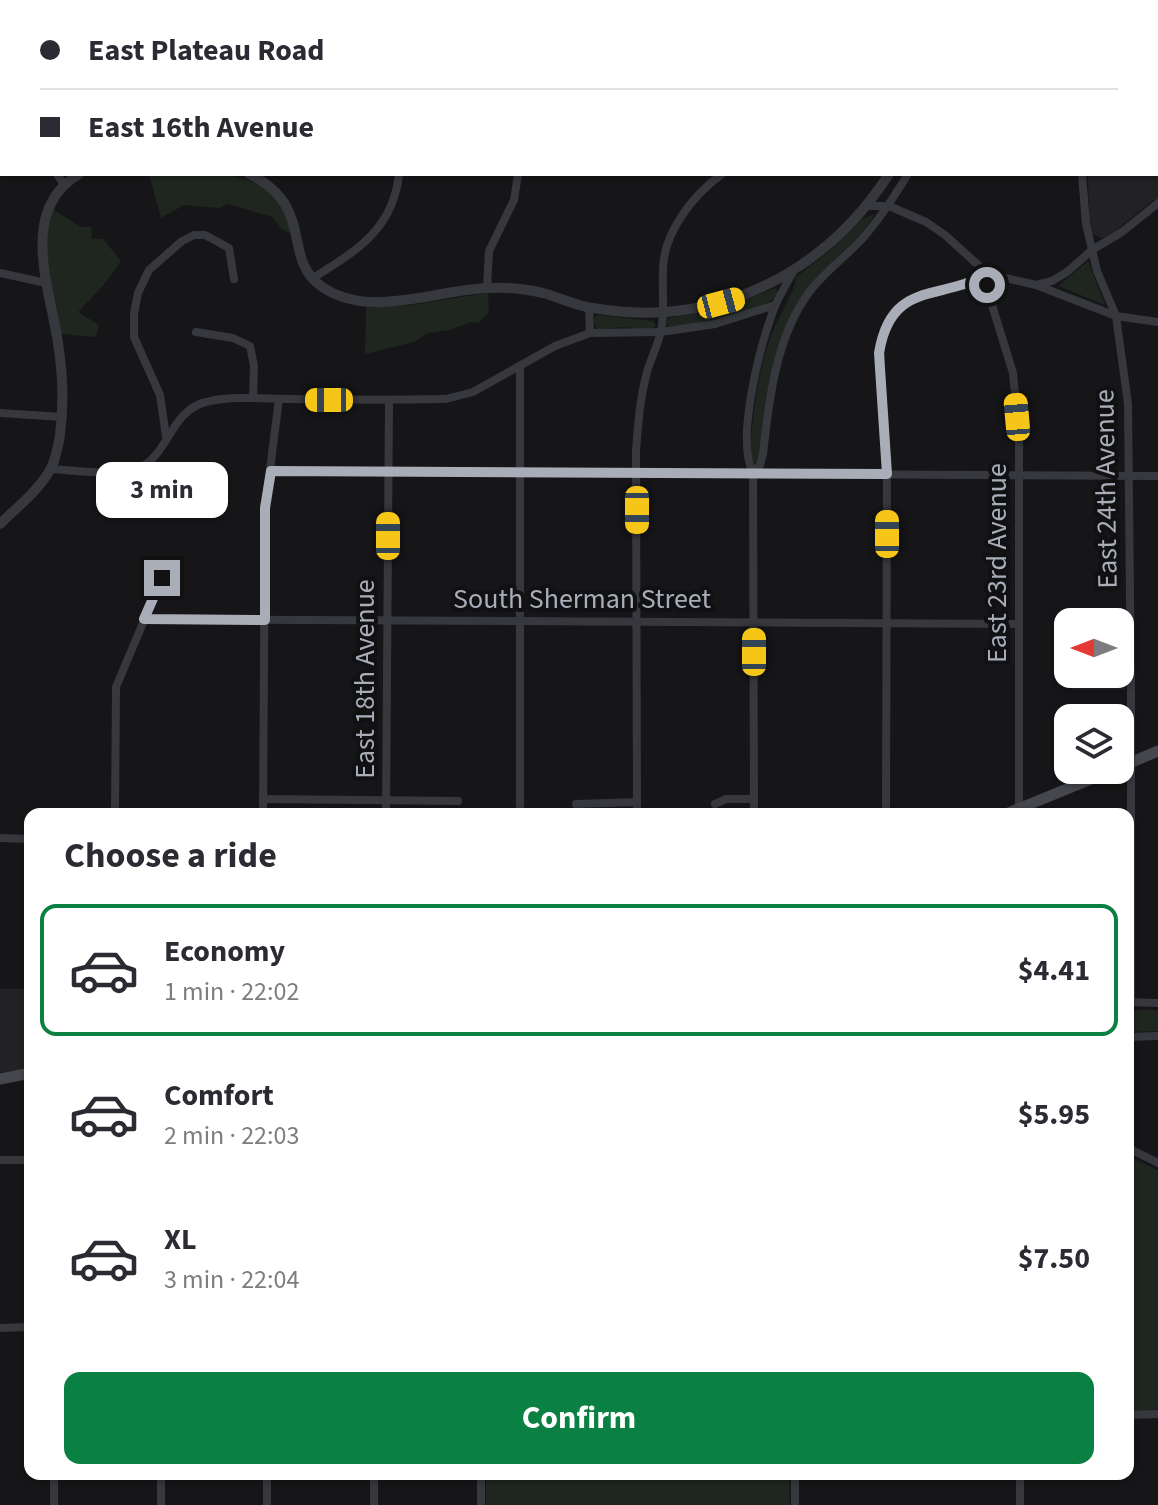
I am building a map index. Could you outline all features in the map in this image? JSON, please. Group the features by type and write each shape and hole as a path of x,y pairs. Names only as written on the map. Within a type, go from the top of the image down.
{"main road":[{"path":"1134,762 1158,751"},
{"path":"1021,808 1079,784"},
{"path":"0,1079 24,1074"}],"street":[{"path":"58,176 64,185"},
{"path":"0,524 51,469 64,395 42,245 45,217 51,201 74,176"},
{"path":"253,176 274,188 286,203 295,224 301,256 313,278 334,293 357,300 405,300 487,287 528,290 589,308 632,314 663,314 741,298 793,272 866,206 888,176"},
{"path":"313,278 367,242 397,197 399,176"},
{"path":"487,287 489,251 514,200 518,176"},
{"path":"637,808 637,472 640,407 661,332 663,267 668,244 690,205 720,176"},
{"path":"753,472 760,465 763,454 774,380 792,321 809,293 889,206 907,176"},
{"name":"East 24th Avenue","path":"1082,176 1081,190 1097,271 1116,316 1128,404 1127,704"},
{"path":"1036,285 1052,281 1067,272 1092,250 1122,232 1158,203"},
{"path":"866,206 889,206 917,218 945,235 988,274 1036,285 1116,316 1158,322"},
{"path":"166,436 160,395 134,337 138,293 149,270 182,241 194,235 205,235 229,248 234,279"},
{"path":"754,808 753,472 747,461 747,430 758,367 775,305 793,272"},
{"path":"0,273 46,283"},
{"path":"886,808 887,474 879,353 892,316 903,305 922,294 974,282 988,274"},
{"name":"East 23rd Avenue","path":"988,274 988,292 1013,373 1020,475 1019,808"},
{"path":"51,469 101,472 129,471 143,466 157,454 166,436 185,412 203,402 253,398 446,399 473,392 555,346 590,333 661,332 715,324 775,305"},
{"path":"589,308 590,333"},
{"path":"196,332 233,338 250,346 254,366 253,398"},
{"path":"520,367 520,808"},
{"path":"263,808 265,508 279,399"},
{"name":"East 18th Avenue","path":"386,808 389,401"},
{"path":"0,413 62,417"},
{"path":"271,471 1158,476"},
{"path":"115,808 116,687 162,578"},
{"name":"South Sherman Street","path":"144,619 1019,624"},
{"name":"East 24th Avenue","path":"1126,784 1127,808"},
{"path":"263,799 458,801"},
{"path":"715,804 726,799 754,799"},
{"path":"576,804 637,802"},
{"path":"0,838 24,839"},
{"path":"1134,1002 1158,1003"},
{"path":"1134,1037 1158,1036"},
{"path":"1134,1151 1158,1163"},
{"path":"0,1160 24,1160"},
{"path":"0,1328 24,1327"},
{"path":"1134,1415 1158,1414"},
{"path":"54,1480 54,1505"},
{"path":"161,1480 161,1505"},
{"path":"267,1480 267,1505"},
{"path":"374,1480 374,1505"},
{"path":"481,1480 481,1505"},
{"path":"795,1480 795,1505"},
{"path":"1020,1480 1020,1505"}],"shaded area":[{"path":"150,176 228,176 254,183 271,194 283,210 291,234 272,217 228,204 220,208 184,205 161,218"},
{"path":"1088,176 1158,176 1158,199 1108,237 1101,238 1092,233"},
{"path":"53,209 80,227 91,227 92,239 103,239 121,261 78,312 99,325 96,337 61,334 48,255 47,239"},
{"path":"875,214 863,232 820,274 790,320 759,462 755,464 750,459 751,444 762,368 770,338 796,277 831,250 862,219"},
{"path":"1088,261 1105,305 1058,286"},
{"path":"776,288 778,294 769,302 743,313 669,327 666,323 668,318 715,311"},
{"path":"488,293 489,312 478,323 428,333 414,342 365,354 366,307 412,305"},
{"path":"598,315 653,321 656,325 652,330 621,327 597,330 593,319"},
{"path":"1072,688 1126,688 1126,690"},
{"path":"0,989 24,989 24,1069 0,1073"},
{"path":"1134,1010 1158,1010 1158,1031 1134,1032"},
{"path":"1134,1159 1158,1170 1158,1409 1149,1412 1134,1411"},
{"path":"486,1480 789,1480 790,1505 486,1505"}],"route":[{"path":"162,578 144,619 265,620 265,508 271,471 887,474 879,353 881,340 892,316 922,294 974,282 988,274 987,285"}]}
